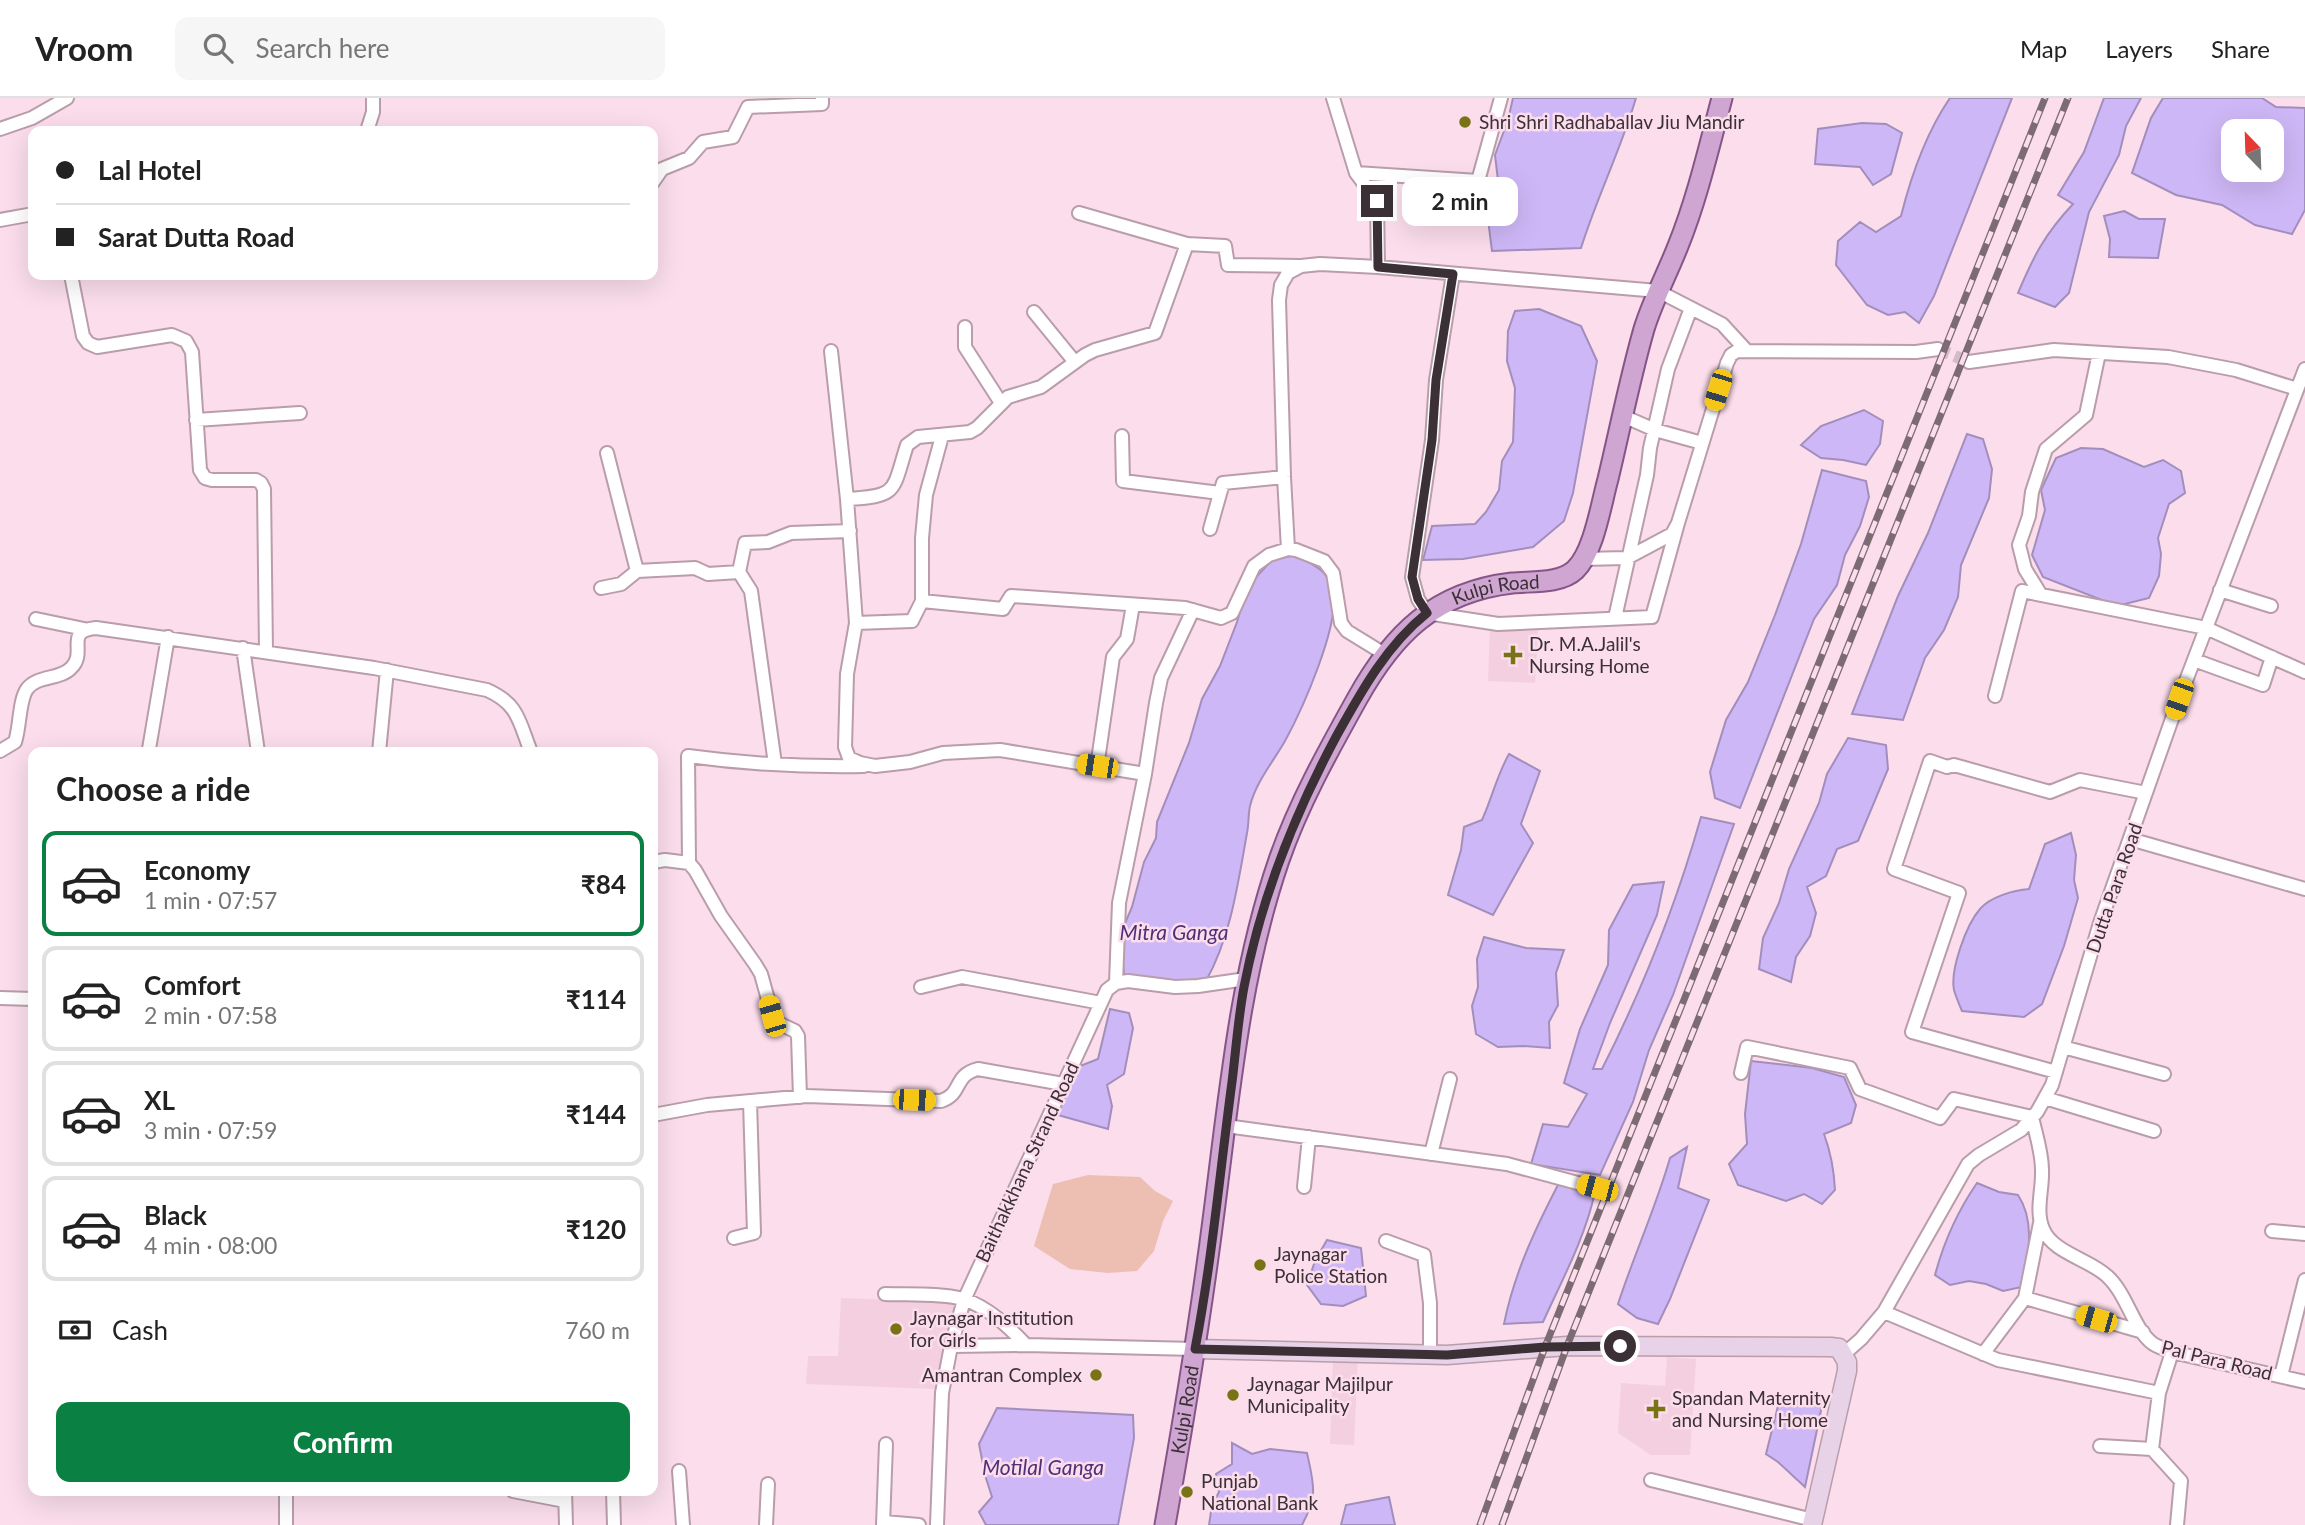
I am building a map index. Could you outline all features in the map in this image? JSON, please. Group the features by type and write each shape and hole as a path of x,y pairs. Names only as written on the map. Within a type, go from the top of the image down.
{"main road":[{"path":"1582,559 1593,534 1644,330 1678,246 1722,98"},
{"name":"Kulpi Road","path":"1165,1525 1195,1349 1246,979 1264,908 1287,837 1360,694 1409,628 1427,613 1454,597 1484,587 1564,577 1576,569 1582,559"},
{"path":"1195,1349 1430,1355 1567,1346 1839,1348 1847,1362 1847,1371 1813,1522"}],"street":[{"path":"0,129 32,118 67,98"},
{"path":"369,126 373,112 373,98"},
{"path":"658,175 662,169 689,158 704,142 733,137 748,107 822,104 822,98"},
{"path":"1333,98 1356,173 1377,201 1378,267"},
{"path":"1356,173 1478,181 1501,98"},
{"path":"1079,213 1187,244 1225,246 1228,265 1320,264 1378,267 1658,291 1722,324 1745,349"},
{"path":"0,220 28,215"},
{"path":"847,499 877,497 887,493 893,487 907,445 912,440 970,432 1001,402 1015,394 1041,387 1074,361 1095,350 1155,333 1187,244"},
{"path":"1288,549 1279,300 1281,285 1288,273 1301,266"},
{"path":"1453,274 1436,380 1432,440 1412,577 1418,599 1427,613 1498,624 1652,617 1727,363 1737,351 1916,352 1938,349"},
{"path":"72,280 83,337 88,343 97,347 172,335 186,341 192,352 200,470 205,478 212,480 256,480 261,483 264,489 266,651"},
{"path":"1615,618 1668,369 1691,308"},
{"path":"1034,312 1074,361"},
{"path":"965,327 965,347 1001,402"},
{"path":"1969,362 2054,350 2168,358 2236,370 2297,389"},
{"path":"831,351 850,531 856,623 847,674 845,747 849,758 875,766"},
{"path":"2041,595 2025,569 2019,545 2046,449 2086,415 2099,353"},
{"name":"Dutta Para Road","path":"1844,1354 1884,1312 1968,1164 2021,1130 2045,1098 2056,1072 2100,923 2146,793 2305,369"},
{"path":"196,420 300,413"},
{"path":"1623,416 1702,443"},
{"path":"856,623 912,621 922,601 922,538 926,495 942,436"},
{"path":"1122,436 1123,481 1220,493"},
{"path":"607,453 637,571"},
{"path":"1210,529 1223,483 1284,477"},
{"path":"1582,559 1628,558 1672,534 1678,523"},
{"path":"775,764 751,591 739,572 745,543 768,542 791,533 850,531"},
{"path":"922,601 1003,609 1011,596 1193,610 1221,618 1232,612 1254,566 1269,555 1288,549 1315,557 1330,566 1341,623 1347,631 1387,655"},
{"path":"601,588 621,584 637,571 695,568 708,574 739,572"},
{"path":"2220,590 2271,606"},
{"path":"1995,696 2022,591 2206,628 2305,672"},
{"path":"1097,766 1113,657 1127,639 1133,605"},
{"path":"1193,610 1161,678 1119,903 1115,983 1128,981 1198,986 1246,979"},
{"path":"36,620 84,629 109,629 266,651 470,685 502,697 513,707 529,747"},
{"path":"0,751 15,742 27,688 35,682 71,669 78,658 77,639 84,629"},
{"path":"150,747 168,637"},
{"path":"243,648 257,747"},
{"path":"2194,660 2263,685 2272,657"},
{"path":"379,747 387,670"},
{"path":"800,1097 798,1036 795,1031 774,1021 761,974 689,863 688,756 811,766 875,766 910,762 943,753 1000,750 1145,774"},
{"path":"2056,1072 1912,1032 1959,893 1894,869 1930,761 1947,767 1954,765 2050,792 2080,779 2146,793"},
{"path":"2130,839 2305,889"},
{"path":"658,861 689,863"},
{"path":"921,987 962,977 1101,1003"},
{"name":"Baithakkhana Strand Road","path":"937,1525 942,1393 964,1300 1107,990 1115,983"},
{"path":"0,998 28,999"},
{"path":"1741,1073 1747,1047 1850,1068 1860,1089 1940,1118 1954,1099 2032,1117 2042,1170 2040,1222 2025,1298 1983,1354"},
{"path":"2063,1047 2164,1074"},
{"path":"658,1114 707,1105 800,1097 941,1101 950,1097 960,1079 968,1072 978,1069 1063,1084"},
{"path":"1431,1154 1450,1079"},
{"path":"2045,1098 2154,1131"},
{"path":"734,1238 754,1233 750,1101"},
{"path":"1226,1126 1507,1164 1597,1188"},
{"path":"1304,1187 1309,1137"},
{"name":"Pal Para Road","path":"2040,1222 2044,1233 2053,1242 2096,1266 2110,1278 2123,1293 2152,1344 2172,1352 2305,1382"},
{"path":"2272,1231 2305,1234"},
{"path":"1386,1241 1424,1255 1430,1303 1430,1355"},
{"path":"2281,1376 2305,1280"},
{"path":"885,1294 964,1300 990,1313 1026,1345"},
{"path":"2025,1298 2143,1332"},
{"path":"1884,1312 1998,1360 2159,1393"},
{"path":"951,1346 1195,1349"},
{"path":"2152,1449 2159,1393 2172,1352"},
{"path":"886,1444 883,1523 919,1525"},
{"path":"2100,1446 2152,1449 2181,1481 2177,1525"},
{"path":"679,1471 683,1525"},
{"path":"1651,1480 1813,1522"},
{"path":"766,1525 768,1484"},
{"path":"286,1496 286,1525"},
{"path":"565,1496 566,1525"},
{"path":"613,1496 614,1525"}],"shaded area":[{"name":"Dr. M.A.Jalil's Nursing Home","path":"1490,627 1538,630 1535,683 1488,681"},
{"path":"1088,1175 1140,1177 1155,1191 1173,1201 1163,1221 1154,1251 1137,1271 1108,1273 1070,1269 1034,1246 1053,1184"},
{"name":"Jaynagar Institution for Girls","path":"841,1298 960,1302 935,1389 806,1384 808,1356 838,1356"},
{"path":"1333,1357 1358,1358 1354,1445 1330,1444"},
{"name":"Spandan Maternity and Nursing Home","path":"1667,1357 1696,1359 1690,1455 1651,1455 1618,1433 1621,1383 1665,1386"}],"water":[{"path":"1513,98 1636,98 1581,248 1492,251 1486,204 1499,189 1495,155"},
{"path":"1950,98 2012,98 1934,296 1919,323 1905,312 1888,315 1867,305 1836,265 1838,241 1860,222 1876,232 1901,216 1920,155"},
{"path":"2104,98 2141,98 2126,126 2119,155 2089,212 2069,293 2055,307 2018,293 2041,246 2073,204 2058,195 2084,152"},
{"path":"2163,98 2262,98 2276,107 2305,108 2305,210 2292,234 2255,225 2222,205 2176,195 2132,173 2151,118"},
{"path":"1862,123 1886,124 1902,133 1891,174 1873,185 1860,167 1815,164 1818,129"},
{"path":"2124,211 2139,219 2165,219 2158,258 2109,257 2110,239 2104,216"},
{"path":"1539,309 1581,326 1597,361 1573,493 1564,521 1533,547 1463,559 1423,560 1432,526 1475,524 1499,490 1502,461 1513,442 1515,388 1507,361 1508,331 1515,311"},
{"path":"1864,410 1883,421 1880,444 1866,465 1821,458 1801,445 1821,426"},
{"path":"1967,434 1983,439 1992,469 1989,498 1961,565 1958,597 1944,630 1925,658 1903,720 1852,714 1898,596 1928,533"},
{"path":"2081,448 2103,449 2144,467 2163,460 2181,471 2185,493 2169,504 2158,538 2161,554 2159,576 2149,598 2117,606 2043,577 2032,555 2045,510 2041,490 2056,458"},
{"path":"1822,470 1866,481 1869,497 1860,526 1845,555 1837,585 1814,619 1740,808 1715,798 1710,772 1726,720 1748,682 1775,615 1801,544"},
{"name":"Mitra Ganga","path":"1295,555 1320,569 1330,583 1334,605 1331,623 1326,644 1301,709 1253,797 1237,890 1222,946 1206,981 1141,982 1124,974 1120,935 1132,907 1144,862 1156,838 1157,822 1189,743 1202,699 1220,666 1237,622 1247,587 1272,560"},
{"path":"1848,738 1886,745 1888,769 1858,841 1837,849 1826,876 1807,887 1816,913 1810,936 1796,957 1791,982 1759,969 1763,938 1779,903 1789,869 1819,803 1827,774"},
{"path":"1509,754 1540,771 1521,824 1533,843 1493,915 1448,895 1461,850 1464,827 1482,820"},
{"path":"1701,817 1734,824 1673,995 1649,1050 1633,1102 1600,1175 1531,1164 1543,1124 1568,1127 1587,1094 1564,1083 1580,1029 1608,965 1609,930 1633,885 1664,882 1657,915 1593,1069 1602,1069 1645,977 1670,914"},
{"path":"2071,833 2076,855 2074,880 2078,898 2064,946 2042,1004 2024,1017 1962,1011 1954,990 1954,971 1960,948 1975,916 1984,905 1996,898 2029,889 2045,844"},
{"path":"1484,937 1526,948 1564,950 1556,973 1558,1005 1549,1022 1550,1048 1498,1047 1476,1034 1472,1006 1478,987 1477,959"},
{"path":"1110,1009 1129,1013 1133,1028 1124,1074 1107,1085 1112,1106 1108,1129 1058,1115 1075,1068 1098,1059"},
{"path":"1751,1061 1812,1068 1844,1077 1856,1105 1851,1123 1824,1134 1832,1161 1835,1190 1822,1204 1804,1194 1786,1201 1738,1185 1729,1164 1747,1144 1745,1114"},
{"path":"1687,1147 1678,1188 1709,1200 1658,1324 1637,1318 1618,1304 1670,1158"},
{"path":"1559,1183 1595,1192 1579,1242 1543,1322 1504,1324 1513,1287 1526,1252"},
{"path":"1977,1183 1999,1192 2018,1195 2024,1205 2029,1240 2022,1287 2003,1291 1969,1281 1950,1285 1935,1275 1952,1227"},
{"path":"1327,1240 1361,1248 1366,1296 1343,1306 1321,1304 1307,1285 1315,1261"},
{"path":"1781,1394 1823,1401 1805,1487 1766,1454"},
{"name":"Motilal Ganga","path":"997,1408 1133,1415 1134,1438 1118,1525 986,1525 979,1512 992,1497 979,1444"},
{"path":"1232,1443 1252,1454 1270,1449 1307,1453 1313,1490 1311,1506 1302,1525 1209,1525 1212,1505 1219,1492 1216,1474 1232,1464"},
{"path":"1389,1497 1395,1525 1341,1525 1346,1505"}],"tunnel":[{"path":"1938,349 1969,362"}],"railway":[{"path":"1480,1525 1545,1347 2045,98"},
{"path":"1502,1525 1567,1346 2068,98"}],"place":[{"name":"Shri Shri Radhaballav Jiu Mandir","path":"1465,122"},
{"name":"Dr. M.A.Jalil's Nursing Home","path":"1513,655"},
{"name":"Jaynagar Police Station","path":"1260,1265"},
{"name":"Jaynagar Institution for Girls","path":"896,1329"},
{"name":"Amantran Complex","path":"1096,1375"},
{"name":"Jaynagar Majilpur Municipality","path":"1233,1395"},
{"name":"Spandan Maternity and Nursing Home","path":"1656,1409"},
{"name":"Punjab National Bank","path":"1187,1492"}],"route":[{"path":"1377,201 1378,267 1453,274 1436,380 1432,440 1412,577 1418,599 1427,613 1391,648 1360,694 1287,837 1264,908 1245,986 1238,1029 1195,1349 1447,1355 1545,1347 1620,1346"}]}
